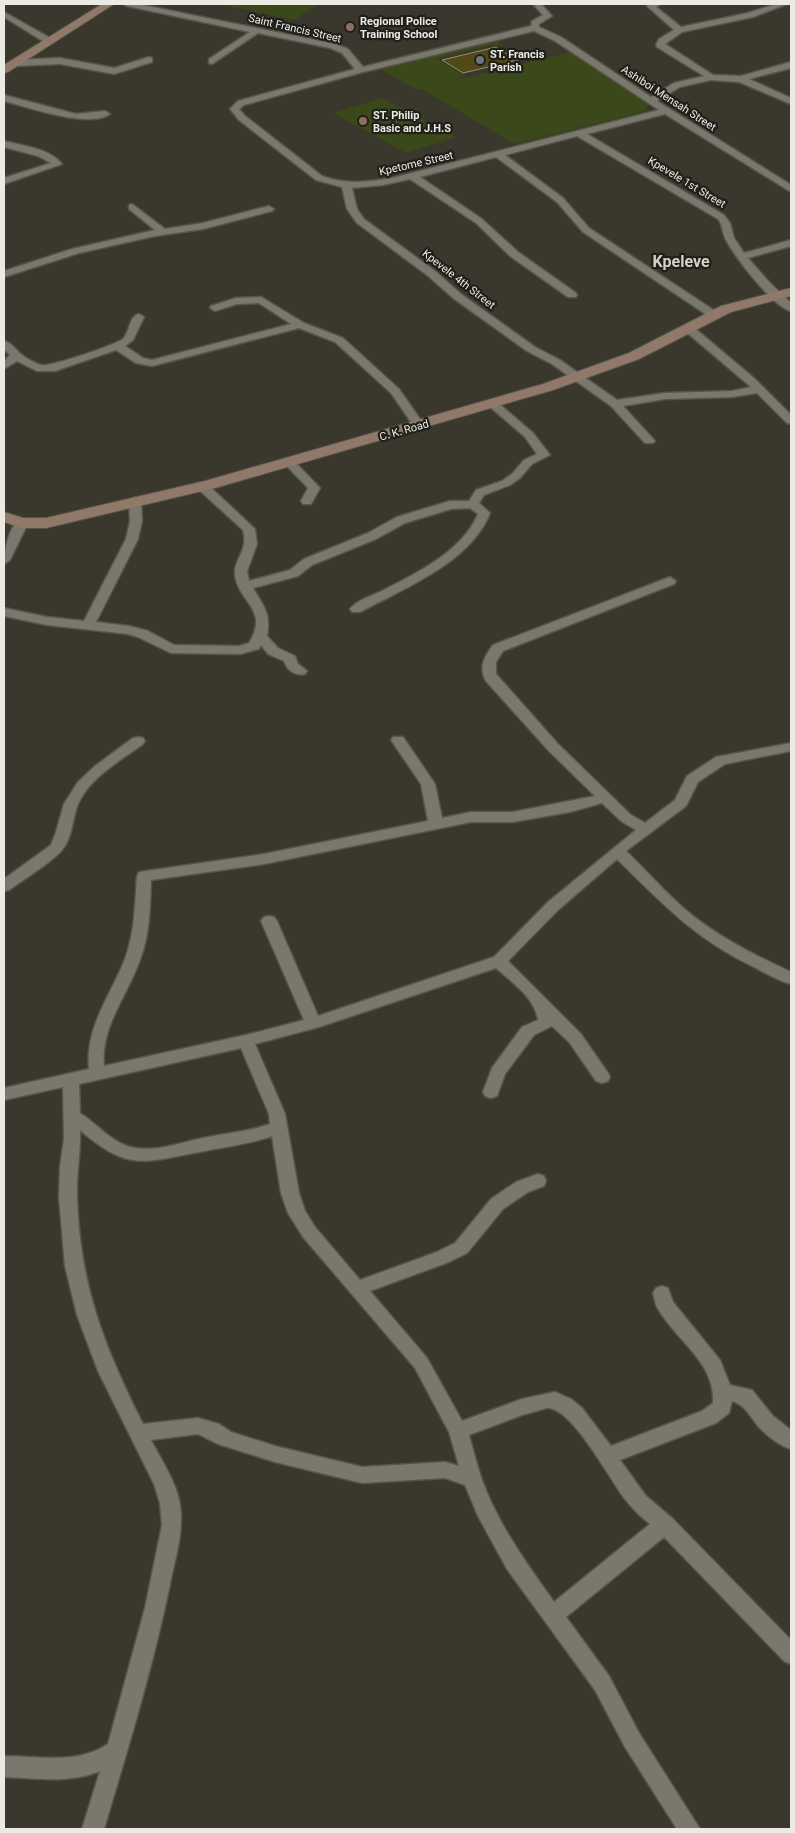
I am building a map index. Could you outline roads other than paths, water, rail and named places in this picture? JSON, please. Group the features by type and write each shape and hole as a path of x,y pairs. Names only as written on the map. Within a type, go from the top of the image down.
{"street":[{"path":"4,70 109,4"},
{"name":"Saint Francis Street","path":"127,4 319,42 341,49 361,70"},
{"path":"361,70 534,28 533,25 535,23 548,16 538,4"},
{"path":"656,4 652,8 679,30"},
{"path":"711,77 660,45 662,41 679,30 750,15 783,4"},
{"path":"4,14 49,41"},
{"name":"Ashiboi Mensah Street","path":"534,28 558,39 666,111 791,189"},
{"path":"212,61 258,30"},
{"path":"14,63 60,61 110,71 149,60"},
{"path":"651,101 677,85 711,77 741,79 791,65"},
{"name":"Kpetome Street","path":"361,70 242,103 234,109 242,118 319,178 331,183 346,185 370,184 412,176 666,111"},
{"path":"741,79 791,101"},
{"path":"4,98 76,116 105,114"},
{"name":"Kpevele 1st Street","path":"580,134 721,217 728,225 728,238 742,257 776,296 791,308"},
{"path":"4,144 31,150 57,161 57,164 53,166 4,181"},
{"path":"497,154 560,200 586,230 714,315"},
{"path":"412,176 479,220 514,254 572,294"},
{"name":"Kpevele 4th Street","path":"346,185 352,209 360,220 431,273 457,296 615,404 648,441"},
{"path":"132,208 163,232"},
{"path":"4,274 60,255 163,232 203,226 269,209"},
{"path":"742,257 791,243"},
{"name":"C. K. Road","path":"4,517 22,523 46,523 202,486 418,426 577,378 634,356 732,307 791,292"},
{"path":"215,308 236,301 261,300 267,302 300,325 339,340 395,391 418,426"},
{"path":"4,344 16,356 41,369 49,369 117,346 130,337 138,317"},
{"path":"117,346 140,361 152,363 300,325"},
{"path":"688,328 759,389 791,421"},
{"path":"4,366 16,356"},
{"path":"615,404 665,396 732,394 759,389"},
{"path":"473,504 480,493 506,483 516,476 528,462 544,455 529,435 493,404"},
{"path":"289,462 314,488 307,501"},
{"path":"4,612 46,621 138,632 171,649 240,650 254,646 260,636 263,614 241,574 252,545 249,529 202,486"},
{"path":"88,625 132,539 136,521 135,501"},
{"path":"246,586 294,573 308,562 372,536 401,520 450,506 473,504 483,510 484,516 481,521 464,542 445,560 356,608"},
{"path":"4,560 22,523"},
{"path":"647,830 626,818 553,747 491,678 488,667 490,657 498,648 670,581"},
{"path":"260,636 268,647 290,659 292,666 300,671"},
{"path":"398,740 428,784 436,824"},
{"path":"4,886 56,848 61,842 70,805 84,783 138,741"},
{"path":"4,1094 246,1041 313,1023 499,961 553,906 617,851 681,803 692,779 721,760 791,747"},
{"path":"97,1073 95,1052 99,1032 133,958 141,930 144,876 264,859 471,817 513,817 570,807 605,798"},
{"path":"617,851 678,912 695,926 735,952 791,979"},
{"path":"268,920 313,1023"},
{"path":"499,961 523,983 544,1008 575,1038 602,1078"},
{"path":"491,1092 498,1072 528,1031 546,1023 544,1008"},
{"path":"246,1041 277,1114 290,1193 297,1213 309,1232 421,1363 458,1431 472,1479 485,1510 514,1563 602,1683 632,1740 689,1829"},
{"path":"71,1079 72,1116 68,1197 74,1266 86,1315 107,1371 163,1483 170,1503 172,1525 147,1641 117,1750 92,1829"},
{"path":"72,1116 84,1123 108,1145 123,1152 136,1155 154,1155 246,1138 279,1127"},
{"path":"358,1288 443,1257 462,1248 497,1204 522,1187 538,1181"},
{"path":"606,1457 717,1412 722,1407 723,1391 714,1366 665,1305 662,1293"},
{"path":"723,1391 746,1396 766,1422 791,1441"},
{"path":"458,1431 531,1405 555,1400 570,1408 585,1423 606,1457 647,1511 665,1524 789,1648"},
{"path":"137,1433 198,1426 212,1430 225,1438 275,1454 362,1475 445,1470 472,1479"},
{"path":"553,1615 665,1524"},
{"path":"4,1766 74,1769 108,1758 117,1750"}],"place":[{"name":"Regional Police Training School","path":"350,27"},
{"name":"ST. Francis Parish","path":"480,60"},
{"name":"ST. Philip Basic and J.H.S","path":"363,121"}],"district":[{"name":"Kpeleve","path":"681,261"}]}
